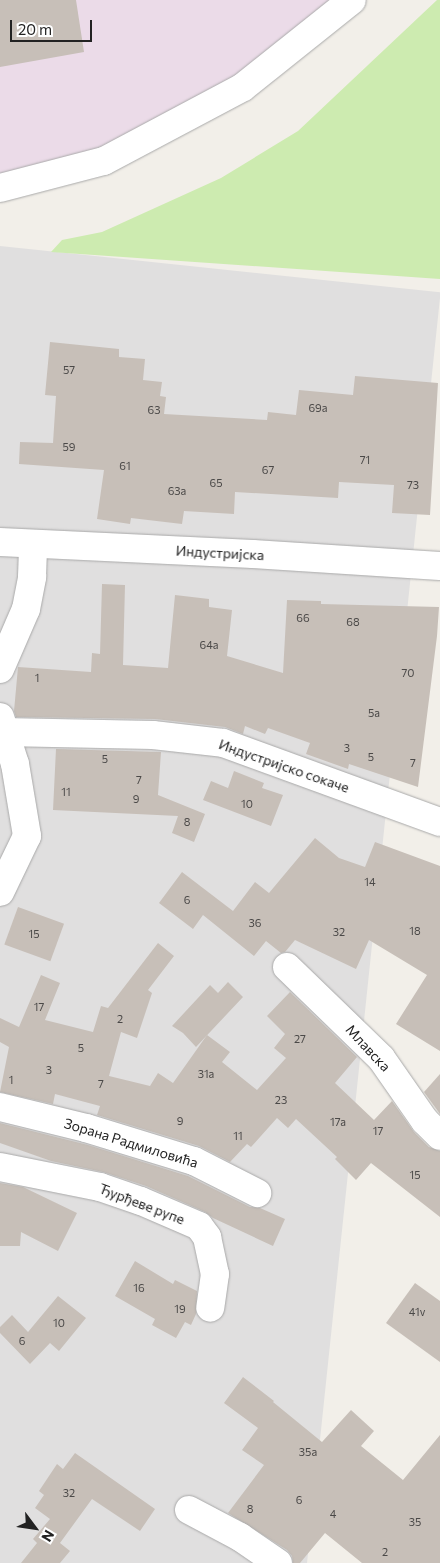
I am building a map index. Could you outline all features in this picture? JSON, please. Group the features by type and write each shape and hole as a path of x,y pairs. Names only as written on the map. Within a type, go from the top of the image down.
{"street":[{"path":"0,188 104,161 244,87 352,0"},
{"name":"Индустријска","path":"0,542 440,566"},
{"path":"0,670 26,609 32,577 32,544"},
{"path":"0,892 27,836 15,764 2,724"},
{"name":"Индустријско сокаче","path":"2,724 153,735 223,743 440,822"},
{"name":"Млавска","path":"287,967 380,1058 425,1121 440,1136"},
{"name":"Зорана Радмиловића","path":"0,1108 86,1128 194,1161 257,1192"},
{"name":"Ђурђеве рупе","path":"0,1167 100,1187 141,1201 200,1226 207,1236 215,1274 210,1308"},
{"path":"189,1510 240,1537 278,1563"}],"shaded area":[{"path":"0,0 352,0 243,87 104,161 0,188"},
{"path":"0,246 440,292 307,1563 0,1563"}],"green space":[{"path":"437,0 440,0 440,279 51,252 62,240 102,232 221,178 298,131"}],"building":[{"path":"0,0 76,0 84,52 0,67"},
{"path":"50,342 119,349 119,357 145,359 143,380 162,382 160,396 166,397 164,414 267,420 268,412 296,415 299,390 353,395 355,376 438,383 430,515 392,513 394,485 339,482 338,498 235,492 234,514 184,511 182,524 131,518 130,524 97,519 104,470 19,464 20,442 53,443 56,396 45,395"},
{"path":"102,584 125,585 123,665 168,668 175,595 209,599 209,607 232,610 227,656 283,673 287,600 321,601 321,604 439,607 418,787 349,764 348,769 306,754 310,743 268,728 265,734 245,726 243,734 225,727 155,719 16,717 14,711 18,667 91,672 92,653 100,654"},
{"path":"56,749 161,752 158,795 205,814 194,842 172,833 178,816 53,810"},
{"path":"234,771 264,783 262,788 283,795 271,826 203,800 211,781 228,788"},
{"path":"315,838 339,858 365,867 375,842 440,866 440,1051 396,1024 427,975 369,940 356,969 295,940 285,952 281,953 266,941 254,956 203,915 193,929 159,903 182,872 233,911 255,882 269,893"},
{"path":"18,907 64,924 50,961 4,945"},
{"path":"158,943 174,956 148,990 152,993 137,1038 121,1032 109,1076 150,1086 158,1073 173,1083 207,1035 230,1052 222,1062 257,1090 286,1058 274,1048 285,1034 267,1016 290,992 357,1057 335,1083 374,1120 392,1101 414,1132 429,1147 440,1151 440,1217 371,1163 356,1180 335,1159 337,1157 296,1119 288,1128 277,1118 251,1147 247,1144 230,1162 199,1146 97,1115 100,1106 55,1094 53,1104 0,1092 9,1047 0,1042 0,1018 19,1027 41,975 60,983 45,1020 93,1032 101,1006 108,1008"},
{"path":"228,982 243,997 196,1047 183,1033 172,1026 210,985 218,993"},
{"path":"440,1074 440,1114 424,1092"},
{"path":"0,1123 88,1145 188,1176 250,1207 260,1208 285,1219 273,1246 213,1218 205,1212 146,1186 103,1172 51,1161 0,1143"},
{"path":"0,1183 23,1187 77,1213 58,1251 21,1232 20,1246 0,1246"},
{"path":"135,1261 173,1284 175,1280 197,1291 196,1314 191,1325 185,1322 176,1338 152,1325 155,1319 115,1296"},
{"path":"415,1283 440,1301 440,1362 386,1323"},
{"path":"58,1296 86,1318 59,1351 50,1343 30,1364 0,1333 0,1327 12,1315 28,1332"},
{"path":"243,1377 322,1442 351,1410 374,1431 361,1446 403,1480 440,1435 440,1563 362,1563 325,1533 300,1563 293,1563 292,1556 287,1550 228,1513 264,1465 242,1450 258,1428 224,1403"},
{"path":"75,1453 155,1509 140,1531 92,1499 60,1543 70,1551 60,1563 21,1563 37,1543 33,1539 50,1519 35,1508 44,1495 39,1491 57,1464 63,1469"}]}
